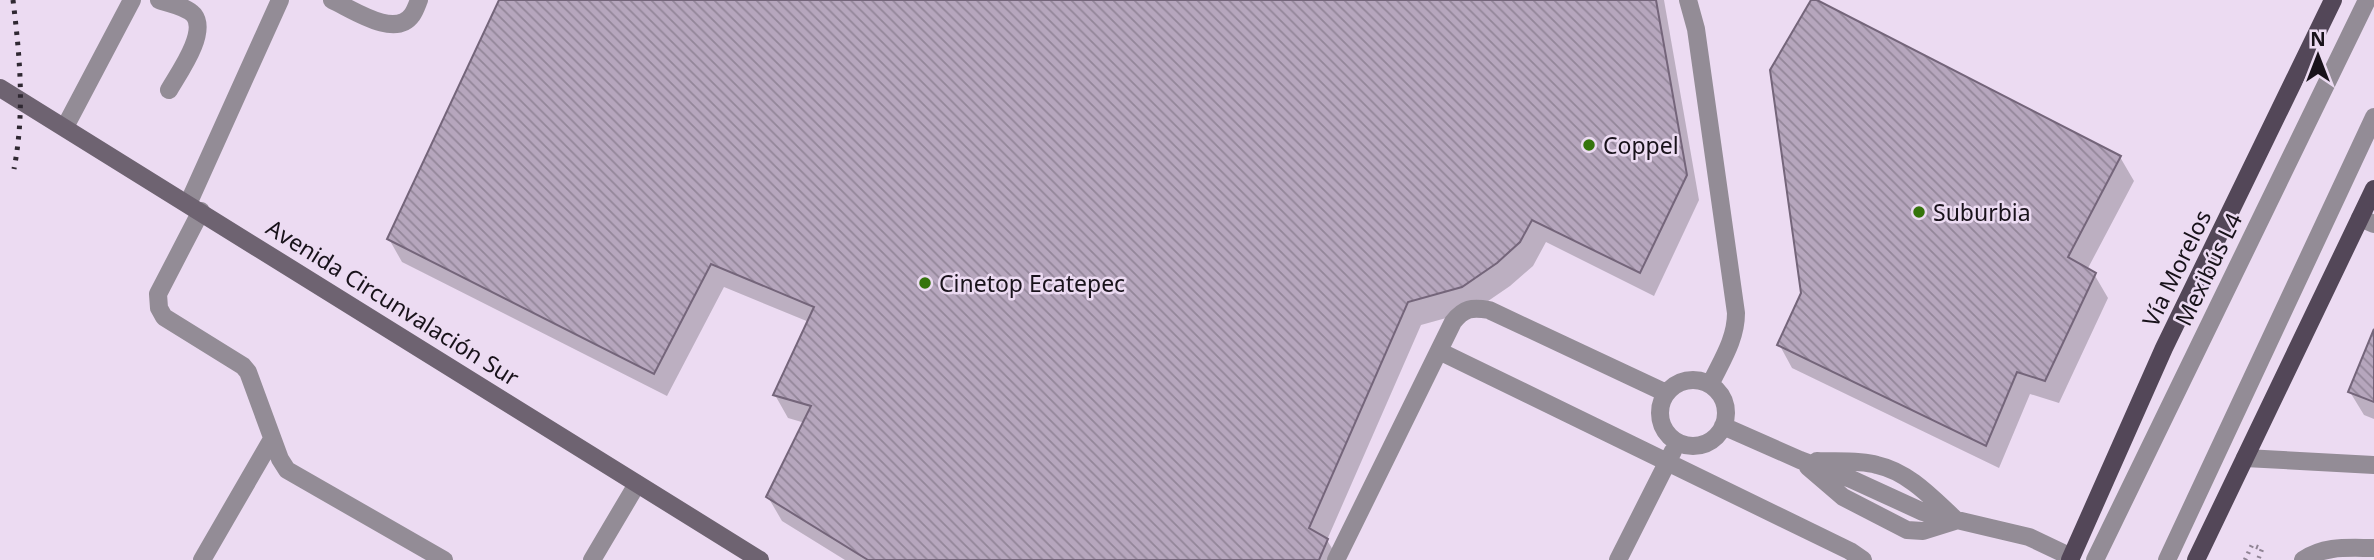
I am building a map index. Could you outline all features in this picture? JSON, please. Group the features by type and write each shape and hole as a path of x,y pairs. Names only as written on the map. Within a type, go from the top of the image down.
{"main road":[{"name":"Vía Morelos","path":"2070,558 2164,348 2333,0"},
{"path":"2196,560 2245,458 2367,221 2374,189"}],"street":[{"name":"Avenida Circunvalación Sur","path":"0,88 637,484 737,552 760,560"}],"lane":[{"path":"65,127 132,0"},
{"path":"159,0 186,9 198,22 197,40 169,90"},
{"path":"280,0 158,294 159,308 164,317 243,366 248,372 272,439 287,470 444,560"},
{"path":"332,0 382,24 392,25 407,21 413,15 419,0"},
{"path":"1688,0 1696,29 1735,313 1732,342 1711,383"},
{"name":"Mexibús L4","path":"2095,560 2367,0"},
{"path":"2167,560 2374,117"},
{"path":"1336,560 1453,322 1467,309 1476,307 1489,310 1666,393"},
{"path":"1439,351 1864,560"},
{"path":"1687,379 1711,383 1722,394 1727,408 1719,435 1708,443 1695,447 1677,443 1663,428 1660,416 1666,393 1675,384 1687,379"},
{"path":"1723,426 1923,512 2029,537 2070,558"},
{"path":"202,560 272,439"},
{"path":"1618,560 1677,443"},
{"path":"2245,458 2374,465"},
{"path":"1800,460 1863,463 1886,468 1921,488 1957,521"},
{"path":"592,560 637,484"},
{"path":"2303,560 2322,550 2337,547 2374,548"}],"path":[{"path":"2245,560 2252,545 2262,549 2258,560"}],"building":[{"path":"499,0 1656,0 1687,175 1640,273 1532,220 1520,242 1497,263 1462,287 1408,302 1309,528 1328,539 1319,560 868,560 766,497 811,406 773,395 814,307 711,264 654,374 387,239"},
{"path":"1811,0 1817,0 2121,156 2068,257 2096,273 2045,381 2017,372 1986,446 1777,345 1801,293 1770,70"},
{"path":"2374,329 2374,402 2348,392"}],"railway":[{"path":"13,0 20,85 14,169"}],"place":[{"name":"Coppel","path":"1589,145"},
{"name":"Suburbia","path":"1919,212"},
{"name":"Cinetop Ecatepec","path":"925,283"}]}
